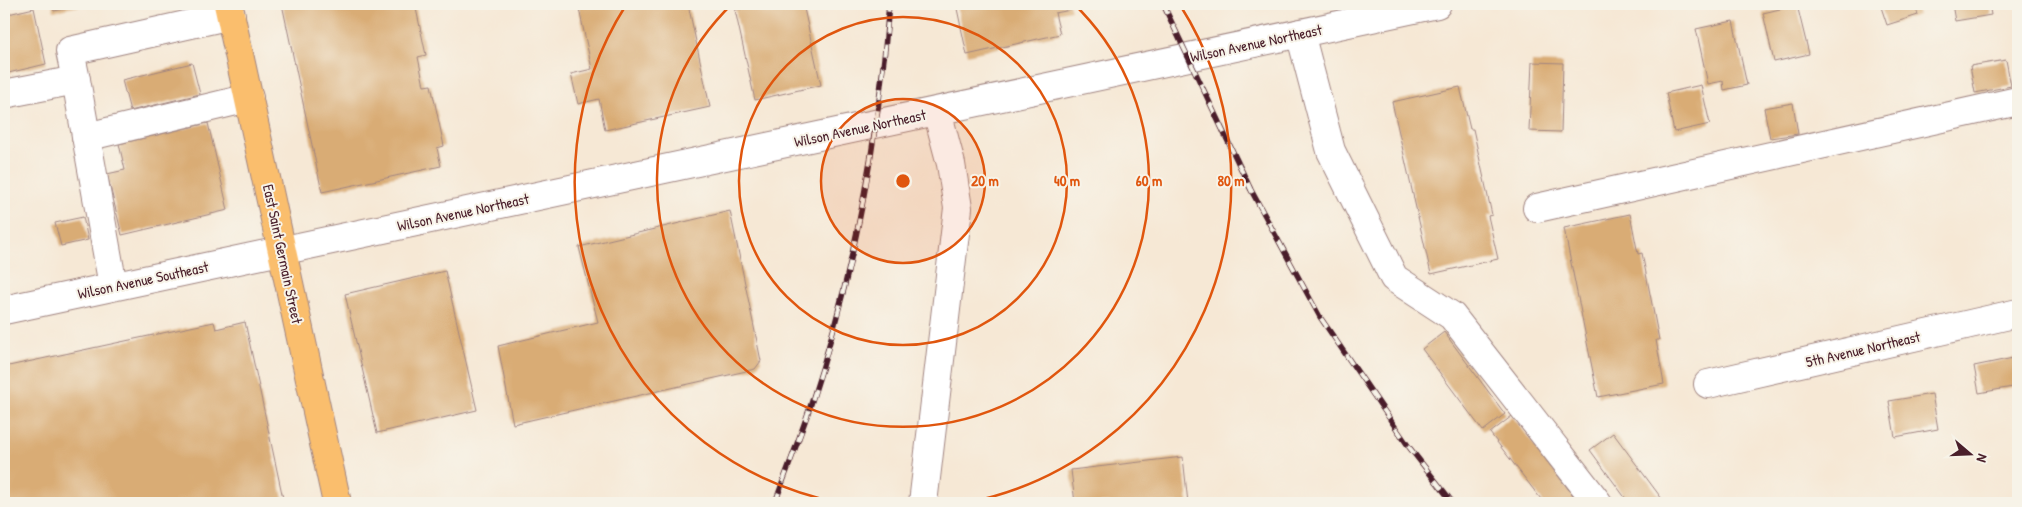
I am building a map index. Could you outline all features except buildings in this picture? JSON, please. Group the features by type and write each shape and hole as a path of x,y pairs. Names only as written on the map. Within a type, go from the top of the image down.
{"main road":[{"name":"East Saint Germain Street","path":"230,9 337,503"}],"street":[{"name":"Wilson Avenue Northeast","path":"282,251 1437,4"},
{"path":"114,286 70,51 230,9"},
{"path":"1300,34 1332,151 1394,278 1452,316 1598,503"},
{"path":"4,94 76,80"},
{"path":"86,137 249,98"},
{"path":"1537,208 2018,101"},
{"path":"923,503 958,208 951,164 937,111"},
{"name":"Wilson Avenue Southeast","path":"4,310 282,251"},
{"name":"5th Avenue Northeast","path":"1708,384 2018,313"}],"railway":[{"path":"775,503 807,416 826,356 852,257 879,105 889,4"},
{"path":"1163,4 1251,190 1320,317 1409,447 1453,503"}]}
